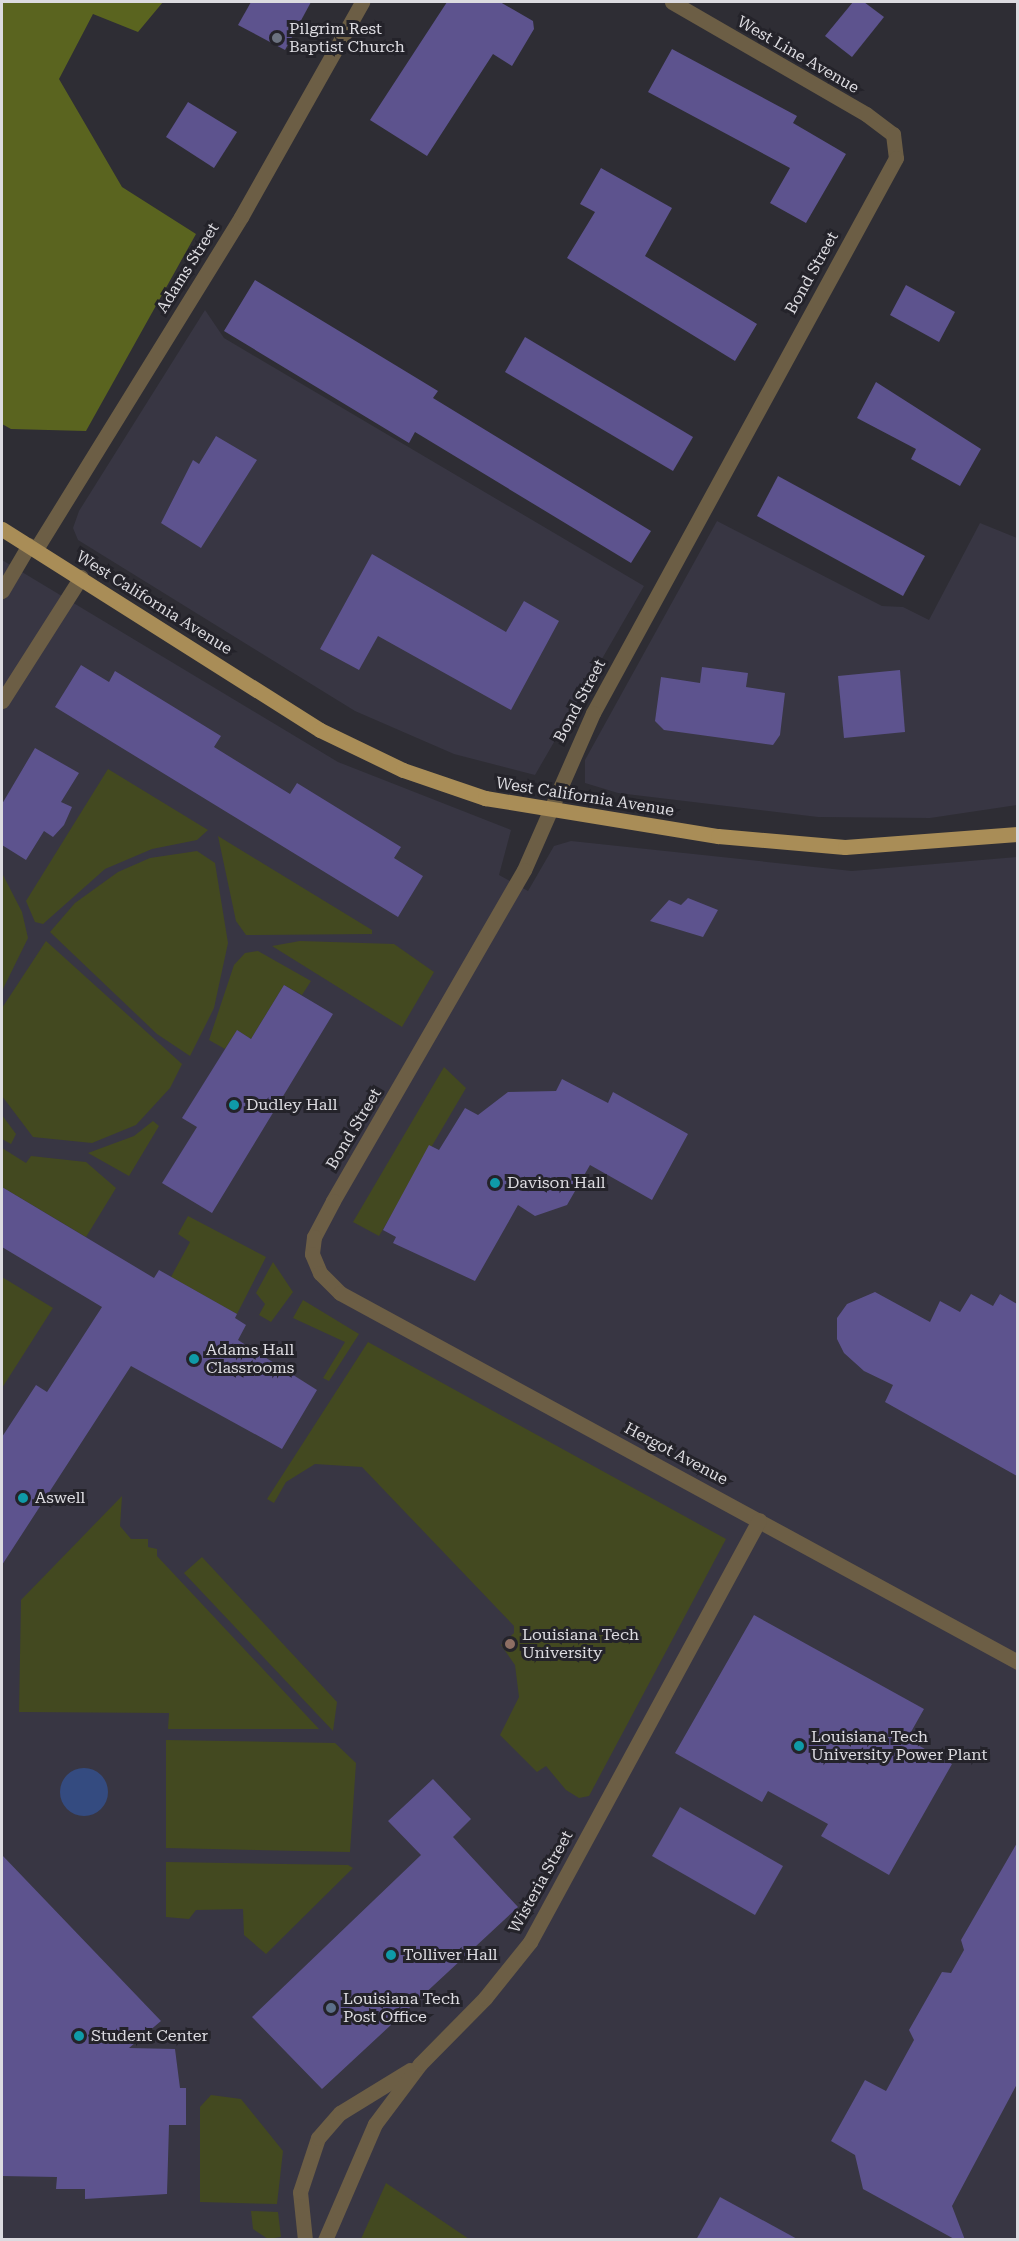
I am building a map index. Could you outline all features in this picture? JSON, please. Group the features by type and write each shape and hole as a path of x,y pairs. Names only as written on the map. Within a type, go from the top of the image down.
{"main road":[{"name":"West California Avenue","path":"2,529 320,730 403,770 486,798 547,810 718,836 845,847 1017,834"}],"street":[{"name":"Adams Street","path":"2,591 33,547 241,217 363,2"},
{"name":"West Line Avenue","path":"672,2 866,114 893,134 897,148"},
{"name":"Bond Street","path":"320,1273 312,1254 314,1237 512,891 547,810 699,516 892,168 897,148"},
{"path":"2,701 81,577"},
{"name":"Hergot Avenue","path":"320,1273 340,1293 1017,1662"},
{"name":"Wisteria Street","path":"325,2240 375,2124 420,2064 485,1998 530,1941 759,1520"},
{"path":"305,2240 300,2192 318,2138 340,2113 420,2064"}],"shaded area":[{"path":"205,310 224,338 644,586 535,775 454,754 355,711 78,540 73,528 79,511"},
{"path":"717,521 882,606 903,607 929,620 980,523 1017,538 1017,805 930,818 818,817 618,793 585,783 585,760"},
{"name":"Louisiana Tech University","path":"2,560 338,762 511,830 499,875 528,891 554,846 571,841 852,871 1017,857 1017,2239 2,2239"}],"green space":[{"path":"2,2 163,2 138,32 93,14 59,79 122,187 196,234 86,431 11,429 2,424"},
{"path":"108,769 208,830 197,840 152,849 105,869 43,924 35,922 26,901"},
{"path":"218,836 372,930 372,934 246,935 236,921"},
{"path":"197,851 215,863 228,943 214,1008 190,1056 157,1034 50,932 75,903 118,872 150,858"},
{"path":"2,873 22,912 28,938 2,991"},
{"path":"46,941 182,1064 170,1088 136,1125 92,1143 33,1137 2,1096 2,1008"},
{"path":"300,941 394,944 434,972 402,1027 272,946"},
{"path":"258,951 311,981 302,995 284,985 251,1039 237,1030 225,1049 209,1040 234,965 245,953"},
{"path":"444,1067 466,1088 379,1236 353,1222"},
{"path":"2,1115 16,1134 11,1144 2,1139"},
{"path":"153,1121 159,1126 129,1176 88,1153 134,1136"},
{"path":"2,1148 26,1163 31,1156 86,1162 116,1188 86,1237 2,1187"},
{"path":"188,1216 266,1257 237,1314 171,1277 190,1242 178,1234"},
{"path":"273,1262 293,1292 271,1322 259,1315 265,1304 256,1293"},
{"path":"2,1277 53,1308 2,1388"},
{"path":"303,1300 359,1334 329,1381 323,1378 345,1342 293,1318"},
{"path":"368,1342 726,1539 589,1796 579,1798 566,1790 546,1766 537,1772 500,1735 519,1697 515,1665 501,1645 514,1633 514,1626 362,1467 315,1464 286,1482 274,1503 267,1499"},
{"path":"122,1496 120,1526 131,1539 148,1539 148,1547 157,1549 157,1556 319,1729 168,1729 169,1713 19,1712 21,1600"},
{"path":"202,1557 337,1702 333,1731 184,1573"},
{"path":"166,1740 335,1743 356,1763 350,1852 166,1848"},
{"path":"166,1862 348,1865 353,1868 266,1954 244,1935 243,1909 196,1910 189,1919 166,1917"},
{"path":"211,2095 241,2099 283,2151 277,2204 200,2202 200,2107"},
{"path":"386,2183 469,2239 361,2239"},
{"path":"251,2211 278,2212 281,2237 268,2239 253,2229"}],"water":[{"path":"84,1768 101,1775 108,1792 101,1809 84,1816 67,1809 60,1792 67,1775"}],"building":[{"name":"Pilgrim Rest Baptist Church","path":"251,2 311,2 285,50 238,25"},
{"path":"447,2 500,2 533,21 534,29 512,66 493,54 427,156 370,120"},
{"path":"853,2 864,2 884,17 852,57 825,36"},
{"path":"672,49 797,116 793,123 846,154 806,223 770,203 790,168 648,92"},
{"path":"188,102 237,132 214,168 166,137"},
{"path":"601,168 672,208 645,256 757,324 735,361 567,258 595,212 580,204"},
{"path":"255,280 438,391 433,398 651,531 631,563 415,432 409,443 224,331"},
{"path":"906,285 955,312 939,342 890,315"},
{"path":"525,337 693,437 673,471 505,372"},
{"path":"876,382 981,449 960,486 911,459 916,449 857,418"},
{"path":"216,436 257,460 201,548 161,523 193,460 199,464"},
{"path":"778,476 925,556 903,596 757,516"},
{"path":"372,554 506,632 524,601 559,621 511,710 378,636 359,670 320,649"},
{"path":"81,665 109,682 115,671 221,736 214,747 290,794 297,783 401,847 394,858 423,876 398,917 55,707"},
{"path":"702,667 748,673 746,687 785,693 780,735 773,745 664,730 655,721 661,677 700,683"},
{"path":"900,670 905,732 844,738 838,676"},
{"path":"35,748 79,773 61,802 72,807 64,825 53,837 44,831 26,860 2,845 2,804"},
{"path":"688,898 718,910 703,937 650,921 669,900 681,905"},
{"name":"Dudley Hall","path":"284,985 333,1014 212,1213 162,1183 197,1127 182,1118 237,1030 251,1039"},
{"name":"Davison Hall","path":"562,1079 608,1103 613,1092 688,1134 652,1200 590,1165 567,1205 535,1216 518,1205 475,1281 393,1243 396,1237 383,1230 429,1145 439,1150 465,1108 478,1115 508,1092 556,1091"},
{"path":"2,1187 154,1278 159,1270 237,1314 235,1318 246,1325 238,1340 317,1390 282,1449 131,1366 2,1565 2,1437 36,1385 47,1392 102,1307 2,1247"},
{"path":"875,1292 930,1322 940,1301 960,1312 971,1294 993,1306 1000,1294 1017,1304 1017,1476 885,1402 893,1385 864,1371 844,1353 837,1339 837,1318 847,1304"},
{"name":"Louisiana Tech University Power Plant","path":"754,1615 924,1709 907,1739 952,1764 889,1875 821,1836 828,1824 768,1791 762,1802 675,1753"},
{"name":"Tolliver Hall","path":"433,1779 471,1819 453,1837 518,1907 322,2089 252,2017 421,1855 388,1821"},
{"path":"680,1807 783,1866 755,1915 652,1856"},
{"path":"1017,1843 1017,2084 952,2206 965,2240 956,2240 863,2189 855,2155 831,2141 865,2080 886,2091 914,2040 909,2030 942,1972 951,1973 964,1950 961,1940"},
{"name":"Student Center","path":"2,1855 161,2021 129,2048 175,2049 180,2088 186,2088 186,2125 169,2125 167,2194 85,2199 85,2189 56,2189 57,2177 2,2176"},
{"path":"720,2197 799,2240 696,2240"}],"place":[{"name":"Pilgrim Rest Baptist Church","path":"277,38"},
{"name":"Dudley Hall","path":"234,1105"},
{"name":"Davison Hall","path":"495,1183"},
{"name":"Adams Hall Classrooms","path":"194,1359"},
{"name":"Aswell","path":"23,1498"},
{"name":"Louisiana Tech University","path":"510,1644"},
{"name":"Louisiana Tech University Power Plant","path":"799,1746"},
{"name":"Tolliver Hall","path":"391,1955"},
{"name":"Louisiana Tech Post Office","path":"331,2008"},
{"name":"Student Center","path":"79,2036"}]}
